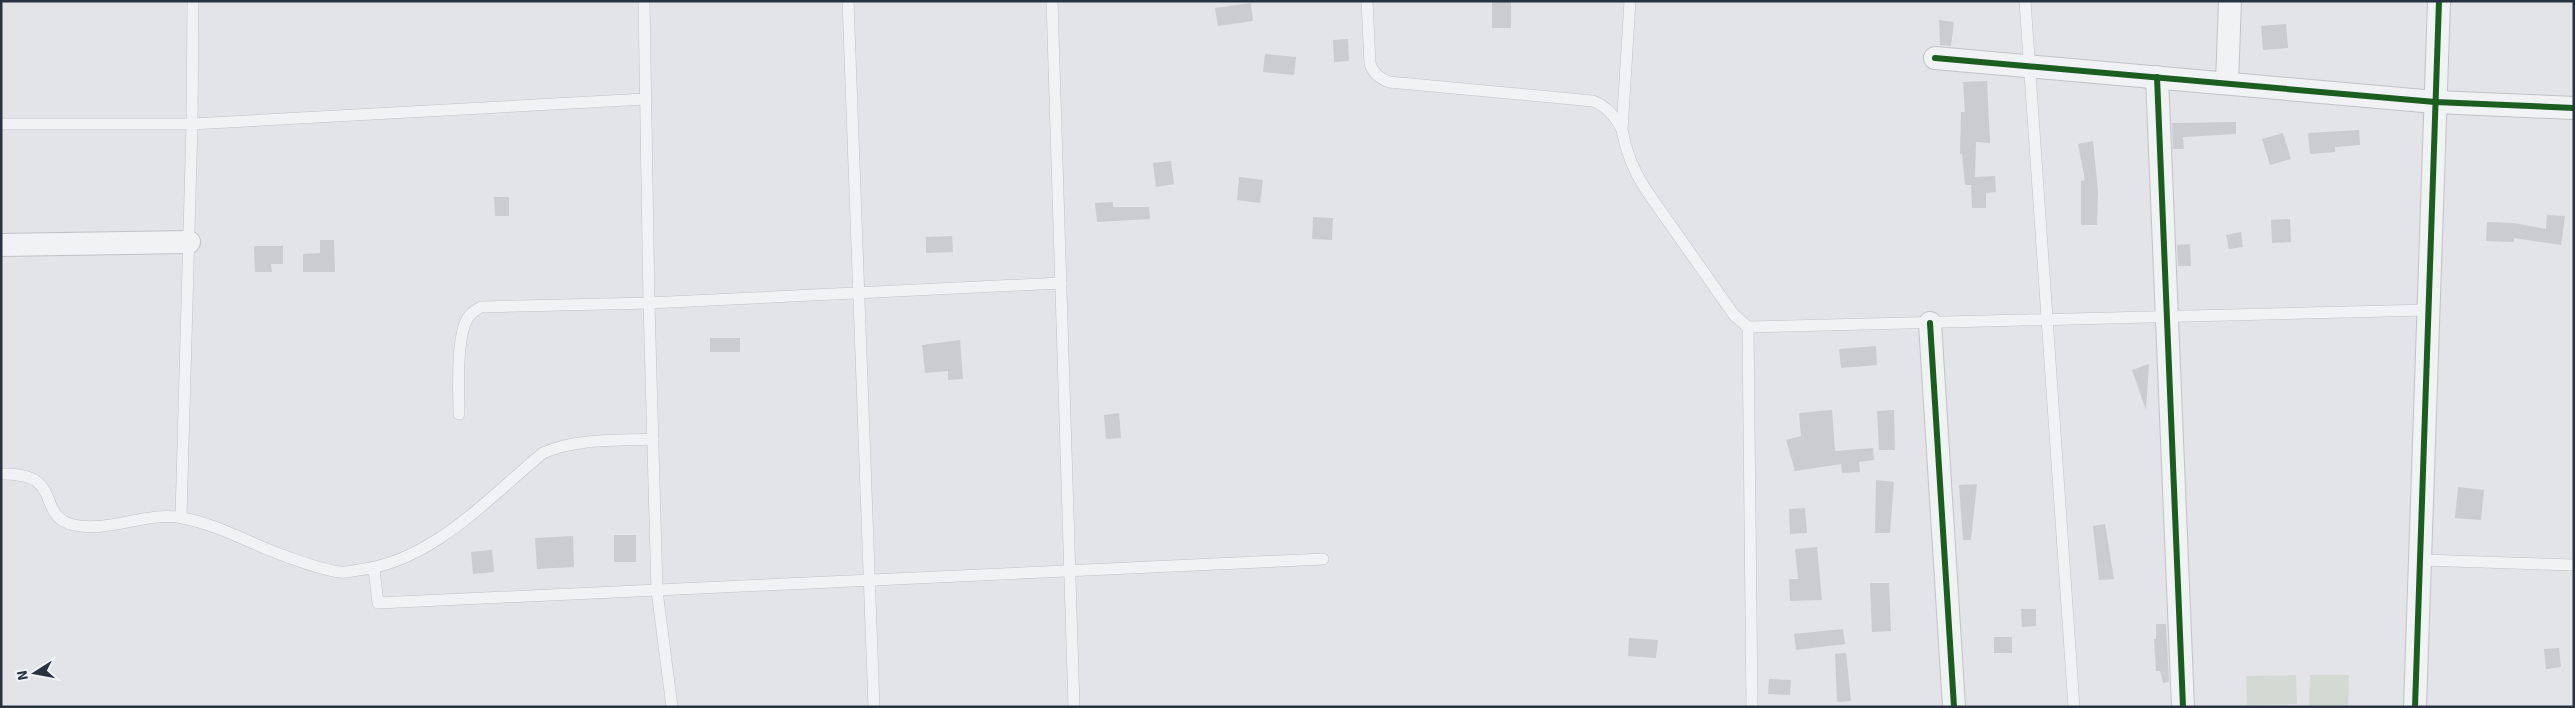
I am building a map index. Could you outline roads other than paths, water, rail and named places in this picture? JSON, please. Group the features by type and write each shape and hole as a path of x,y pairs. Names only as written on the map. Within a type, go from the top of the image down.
{"street":[{"path":"2227,83 2230,1"},
{"path":"2415,707 2422,560 2428,310 2439,1"},
{"path":"1935,58 2435,102 2574,108"},
{"path":"2157,77 2183,707"},
{"path":"1,246 189,242"},
{"path":"1930,323 1954,707"}],"lane":[{"path":"181,518 192,124 193,1"},
{"path":"644,1 649,303 657,591 672,707"},
{"path":"848,1 874,707"},
{"path":"1052,1 1074,707"},
{"path":"1366,1 1370,64 1373,72 1380,78 1389,82 1592,101 1603,105 1614,115 1622,130"},
{"path":"1630,1 1622,130 1625,149 1634,172 1734,315 1748,327 2428,310"},
{"path":"2025,1 2074,707"},
{"path":"1,124 192,124 645,98"},
{"path":"459,414 458,380 464,327 470,314 481,308 649,303 1061,283"},
{"path":"1748,327 1752,707"},
{"path":"1,474 22,474 36,480 44,488 51,507 61,520 74,525 97,526 146,517 181,518 214,526 285,556 340,572 374,568 414,554 443,538 543,453 560,446 579,442 653,439"},
{"path":"374,568 378,602 657,591 1323,559"},
{"path":"2422,560 2574,565"}]}
